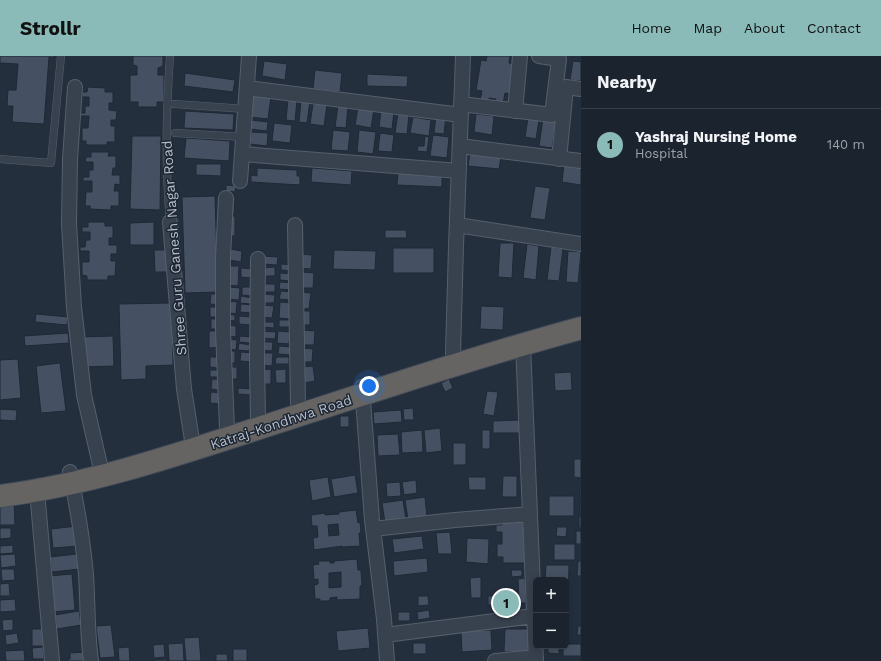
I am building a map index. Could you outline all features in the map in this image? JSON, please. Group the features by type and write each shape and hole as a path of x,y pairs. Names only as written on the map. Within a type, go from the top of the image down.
{"highway":[{"name":"Katraj-Kondhwa Road","path":"0,484 36,479 71,478 186,452 363,389 453,353 581,316"},
{"name":"Katraj-Kondhwa Road","path":"0,496 37,491 100,465 192,440 258,419 298,404 363,389 581,328"}],"street":[{"path":"240,181 249,56"},
{"path":"453,353 456,225 463,56"},
{"path":"515,111 520,56"},
{"path":"247,88 461,109 515,111 552,115 559,59 538,56"},
{"path":"75,87 70,158 70,209 74,302 84,395 100,465"},
{"path":"559,159 566,87 581,89"},
{"path":"460,146 581,161"},
{"path":"242,154 459,171"},
{"path":"226,198 223,257 223,330 227,429"},
{"name":"Shree Guru Ganesh Nagar Road","path":"170,222 180,350 192,440"},
{"path":"295,225 298,404"},
{"path":"456,225 581,244"},
{"path":"258,259 258,419"},
{"path":"523,344 534,613"},
{"path":"363,389 374,529 386,635 387,661"},
{"path":"71,478 81,529 86,575 88,640 91,661"},
{"path":"37,491 52,661"},
{"path":"374,529 455,520 530,514"},
{"path":"386,635 533,616"},
{"path":"495,661 536,659 536,649"}],"lane":[{"path":"0,159 51,163 61,56"},
{"name":"Shree Guru Ganesh Nagar Road","path":"170,56 166,116 166,159 170,222"},
{"path":"174,104 246,109"},
{"path":"175,133 244,137"}],"building":[{"path":"0,56 54,56 54,58 49,57 44,124 12,122 13,106 7,106 8,90 16,90 18,64 0,63"},
{"path":"133,56 163,56 163,66 158,68 158,75 164,75 164,102 157,102 157,107 138,107 138,102 130,102 130,75 137,75 137,66 133,65"},
{"path":"487,56 510,56 509,63 515,64 510,94 505,93 503,104 495,102 496,99 489,98 489,101 480,100 482,91 476,90 481,60 486,61"},
{"path":"264,61 287,64 285,80 262,76"},
{"path":"573,61 581,62 581,81 570,80"},
{"path":"315,70 342,73 340,92 313,89"},
{"path":"185,73 235,80 233,92 184,86"},
{"path":"367,74 408,76 407,87 367,86"},
{"path":"88,87 105,88 105,92 113,92 113,103 109,103 109,110 117,111 116,120 111,120 111,126 115,126 115,142 107,142 107,145 86,145 86,141 82,141 82,128 88,128 89,116 79,116 79,113 85,113 85,106 89,106 89,97 82,97 82,92 87,92"},
{"path":"253,95 271,97 268,119 250,117"},
{"path":"288,99 297,100 295,121 286,120"},
{"path":"301,100 310,101 307,123 299,122"},
{"path":"313,104 327,105 324,126 310,124"},
{"path":"338,105 348,106 346,128 335,127"},
{"path":"358,107 374,109 371,128 355,125"},
{"path":"381,110 394,111 392,129 379,127"},
{"path":"185,111 234,114 233,130 184,128"},
{"path":"398,113 409,115 407,134 395,133"},
{"path":"476,114 494,116 492,135 474,132"},
{"path":"436,115 446,116 444,134 434,133"},
{"path":"413,117 431,120 429,136 410,133"},
{"path":"528,118 539,120 536,139 525,137"},
{"path":"543,118 556,120 552,148 539,146"},
{"path":"251,120 268,122 267,131 250,129"},
{"path":"274,123 292,125 290,143 272,141"},
{"path":"333,130 350,132 348,151 331,150"},
{"path":"359,130 376,132 373,154 357,152"},
{"path":"251,132 268,133 267,146 250,144"},
{"path":"380,133 394,135 392,152 378,151"},
{"path":"433,135 449,137 447,158 430,156"},
{"path":"132,136 161,136 160,210 130,209"},
{"path":"425,136 429,137 427,152 417,151 418,146 424,146"},
{"path":"186,138 230,141 229,161 184,158"},
{"path":"91,152 109,152 108,156 116,156 116,168 113,168 112,175 120,175 120,185 115,184 114,191 119,191 119,206 111,206 111,210 90,209 90,206 85,206 86,192 92,192 92,181 83,181 83,177 89,177 89,170 93,170 93,162 85,162 86,157 91,157"},
{"path":"470,152 501,156 499,169 468,166"},
{"path":"196,164 221,164 221,176 196,175"},
{"path":"564,164 581,166 581,185 562,182"},
{"path":"257,168 297,170 297,176 300,176 300,185 251,182 251,175 257,176"},
{"path":"312,168 352,171 351,185 311,182"},
{"path":"398,172 442,174 442,187 397,185"},
{"path":"226,185 236,186 235,192 226,191"},
{"path":"535,186 550,188 545,220 530,218"},
{"path":"215,196 218,292 185,293 182,197"},
{"path":"228,197 235,197 234,214 226,213"},
{"path":"227,216 235,216 235,236 227,236"},
{"path":"88,222 105,222 105,226 113,226 113,238 109,238 109,245 117,245 117,254 111,254 111,261 116,261 115,276 108,276 108,280 87,280 87,276 82,275 82,262 89,262 89,251 80,251 80,247 85,247 86,240 90,240 90,232 82,232 82,227 88,227"},
{"path":"154,222 154,245 130,245 130,223"},
{"path":"385,230 406,230 407,238 385,238"},
{"path":"500,243 514,243 512,278 498,277"},
{"path":"527,244 539,246 536,280 523,278"},
{"path":"551,247 563,249 559,281 547,280"},
{"path":"393,248 434,248 434,273 393,273"},
{"path":"230,249 242,251 241,262 229,260"},
{"path":"154,250 168,250 168,272 155,272"},
{"path":"334,250 376,251 375,270 333,269"},
{"path":"568,251 581,252 578,283 566,282"},
{"path":"300,254 312,255 311,269 299,268"},
{"path":"263,256 278,257 277,265 263,264"},
{"path":"281,264 293,265 293,271 281,270"},
{"path":"229,266 239,266 238,286 228,285"},
{"path":"275,267 275,276 262,276 262,268"},
{"path":"241,268 253,269 252,278 241,277"},
{"path":"302,272 314,273 313,288 301,288"},
{"path":"280,273 292,274 291,281 280,280"},
{"path":"280,282 293,283 292,290 279,289"},
{"path":"263,284 275,284 275,292 263,292"},
{"path":"229,287 240,288 239,300 228,299"},
{"path":"242,287 252,287 252,296 242,295"},
{"path":"281,291 291,292 290,300 279,299"},
{"path":"299,292 311,293 309,309 298,308"},
{"path":"211,294 221,294 221,305 210,304"},
{"path":"263,294 275,295 274,303 263,303"},
{"path":"241,296 252,298 252,304 240,303"},
{"path":"227,301 237,302 236,314 226,312"},
{"path":"280,302 292,303 290,319 279,318"},
{"path":"172,303 173,365 146,366 146,379 121,380 119,304"},
{"path":"241,304 253,305 252,313 240,312"},
{"path":"263,305 274,306 272,318 261,317"},
{"path":"481,306 504,307 503,330 480,329"},
{"path":"210,307 221,307 221,317 210,317"},
{"path":"299,311 310,311 310,325 299,325"},
{"path":"36,314 68,317 67,325 35,322"},
{"path":"227,314 235,315 235,321 226,320"},
{"path":"239,316 251,317 250,325 239,324"},
{"path":"211,319 220,319 219,329 211,329"},
{"path":"279,320 291,320 291,327 279,327"},
{"path":"262,322 274,322 274,328 262,327"},
{"path":"228,325 236,326 236,337 228,336"},
{"path":"303,330 315,331 314,345 302,345"},
{"path":"209,331 220,331 220,347 209,348"},
{"path":"262,331 276,332 275,339 262,338"},
{"path":"278,331 290,332 289,344 277,343"},
{"path":"68,333 69,343 25,346 24,336"},
{"path":"113,336 114,366 81,367 80,337"},
{"path":"240,336 251,337 251,343 239,342"},
{"path":"227,339 237,340 236,350 226,349"},
{"path":"262,342 273,342 272,351 261,350"},
{"path":"239,343 250,345 249,351 238,350"},
{"path":"279,346 291,347 290,355 278,354"},
{"path":"302,348 313,349 312,362 301,362"},
{"path":"226,351 235,351 235,363 226,363"},
{"path":"241,352 253,353 252,362 240,361"},
{"path":"261,353 273,353 272,366 260,365"},
{"path":"210,357 218,357 218,368 210,367"},
{"path":"276,357 289,357 289,364 275,364"},
{"path":"18,359 21,398 0,400 0,360"},
{"path":"60,363 66,411 41,413 36,366"},
{"path":"313,366 315,381 304,383 301,367"},
{"path":"229,367 237,367 237,379 229,379"},
{"path":"271,369 271,384 261,384 260,370"},
{"path":"286,369 286,383 276,383 275,370"},
{"path":"210,370 220,370 220,377 210,377"},
{"path":"571,372 572,390 555,391 554,373"},
{"path":"212,379 224,380 223,391 211,389"},
{"path":"449,379 453,388 445,392 441,383"},
{"path":"238,388 251,389 250,395 238,394"},
{"path":"487,391 498,392 494,416 483,414"},
{"path":"211,392 222,393 221,404 210,403"},
{"path":"413,408 414,420 404,420 403,409"},
{"path":"0,409 17,410 16,421 0,420"},
{"path":"401,410 402,422 374,424 373,412"},
{"path":"340,416 349,416 349,427 340,427"},
{"path":"520,420 520,433 493,433 493,421"},
{"path":"440,428 442,451 426,453 424,430"},
{"path":"422,430 423,452 402,453 401,432"},
{"path":"482,430 490,430 490,449 482,449"},
{"path":"398,434 400,455 378,456 377,435"},
{"path":"453,443 466,443 466,465 453,465"},
{"path":"574,459 581,459 581,478 574,477"},
{"path":"355,475 358,493 334,497 331,479"},
{"path":"503,476 517,476 517,497 502,497"},
{"path":"328,477 331,497 312,501 309,480"},
{"path":"468,477 486,477 486,490 469,490"},
{"path":"416,480 417,493 404,495 402,482"},
{"path":"400,482 401,496 387,497 386,483"},
{"path":"581,486 581,497 580,497"},
{"path":"549,496 574,496 574,516 549,516"},
{"path":"425,497 427,517 408,519 405,500"},
{"path":"581,499 581,514 580,514"},
{"path":"14,500 15,525 0,525 0,501"},
{"path":"403,500 406,520 385,523 382,503"},
{"path":"356,510 358,523 360,522 360,546 342,546 314,550 313,538 318,537 317,526 312,526 311,515 325,513 325,515 339,514 339,512","holes":["338,524 339,535 329,536 328,525"]},
{"path":"579,516 581,516 581,528 579,528"},
{"path":"523,517 525,563 503,563 503,557 497,557 497,544 502,544 502,532 496,532 496,525 502,525 502,518"},
{"path":"77,526 79,546 53,548 51,529"},
{"path":"557,527 567,527 566,537 556,536"},
{"path":"0,528 11,528 11,538 0,539"},
{"path":"576,531 581,531 581,544 576,544"},
{"path":"450,532 452,554 438,554 436,533"},
{"path":"422,536 424,549 394,553 392,539"},
{"path":"467,538 489,539 488,564 466,562"},
{"path":"554,544 575,544 575,560 554,560"},
{"path":"13,545 13,553 0,554 0,546"},
{"path":"15,554 16,566 1,568 0,555"},
{"path":"77,554 79,569 52,572 50,557"},
{"path":"427,558 428,572 394,576 393,561"},
{"path":"357,559 358,570 361,570 362,586 360,586 360,599 337,600 337,597 330,598 330,601 320,601 320,599 315,599 314,585 318,584 318,579 314,580 313,565 319,564 318,561 330,561 330,563 334,563 334,561","holes":["341,572 341,587 329,588 329,573"]},
{"path":"578,561 581,561 581,576 577,576"},
{"path":"546,565 569,565 569,577 545,577"},
{"path":"1,569 14,569 15,580 2,581"},
{"path":"511,570 522,570 522,576 512,577"},
{"path":"72,574 75,610 52,612 49,576"},
{"path":"481,577 481,598 471,598 470,578"},
{"path":"525,578 526,603 519,603 518,579"},
{"path":"9,583 10,596 0,596 0,584"},
{"path":"418,596 428,596 429,605 418,606"},
{"path":"488,596 513,596 514,617 500,617 500,605 488,605"},
{"path":"15,599 16,611 0,612 0,600"},
{"path":"429,610 430,618 418,620 417,612"},
{"path":"79,611 81,625 57,629 55,615"},
{"path":"398,612 410,612 410,621 398,621"},
{"path":"13,619 13,630 3,631 2,620"},
{"path":"111,625 115,657 100,658 96,626"},
{"path":"578,626 581,626 581,635 577,635"},
{"path":"368,628 370,648 338,651 336,631"},
{"path":"32,629 44,629 45,646 32,646"},
{"path":"505,629 531,629 531,652 504,652"},
{"path":"491,630 492,650 462,652 461,631"},
{"path":"17,633 19,643 6,645 5,635"},
{"path":"199,637 201,661 186,661 184,638"},
{"path":"183,643 184,661 169,661 168,644"},
{"path":"413,643 426,643 426,654 413,654"},
{"path":"164,644 165,657 154,658 153,645"},
{"path":"569,644 581,644 581,656 563,656 563,649 569,649"},
{"path":"43,647 44,659 33,659 32,648"},
{"path":"129,647 130,661 119,661 118,648"},
{"path":"233,649 247,649 247,661 233,661"},
{"path":"548,649 559,649 559,654 548,653"},
{"path":"24,650 25,661 6,661 5,651"},
{"path":"87,652 88,661 68,661 68,659 70,659 70,653"},
{"path":"216,654 227,654 228,661 216,661"},
{"path":"167,659 167,661 154,660"},
{"path":"580,660 580,661 563,661"}],"place":[{"name":"Yashraj Nursing Home","path":"506,603"}]}
